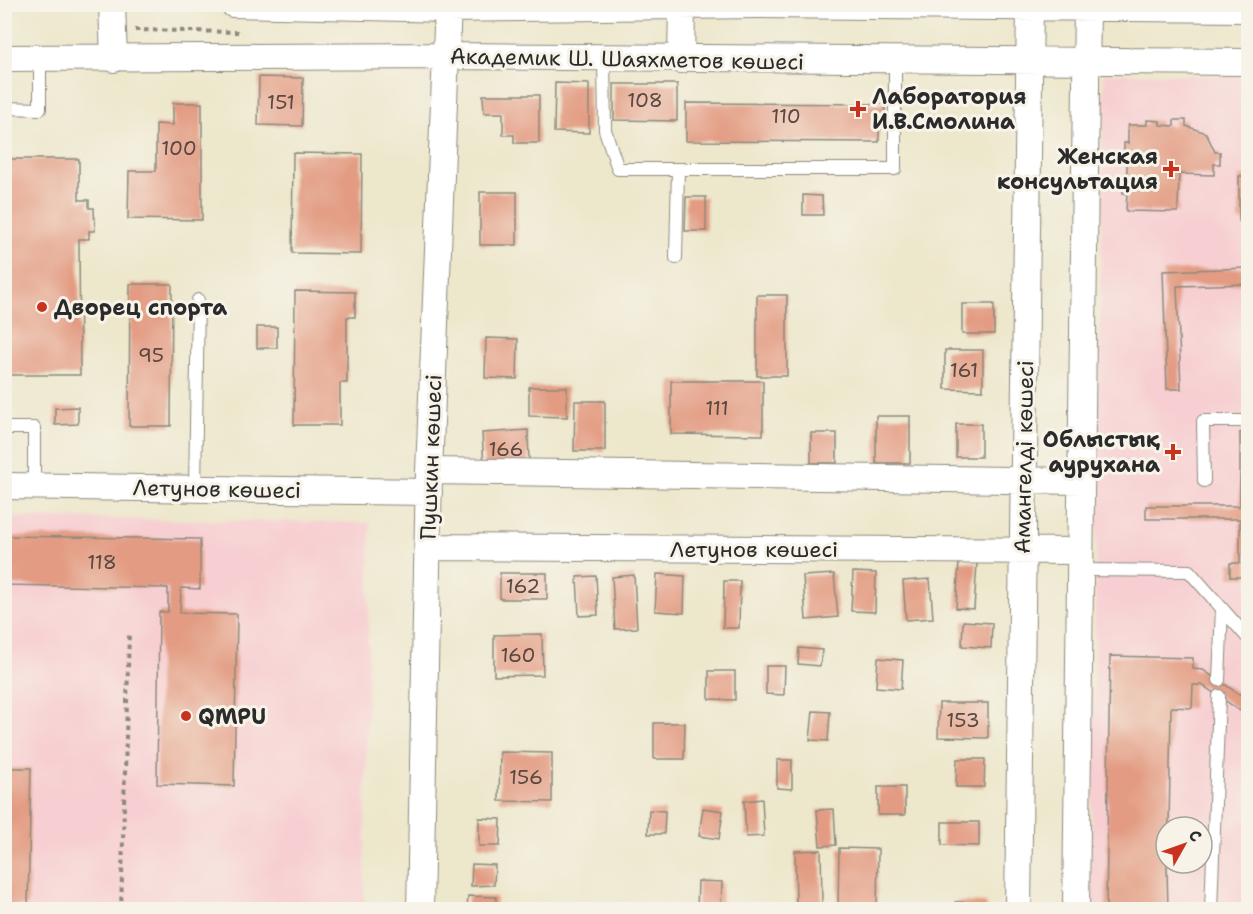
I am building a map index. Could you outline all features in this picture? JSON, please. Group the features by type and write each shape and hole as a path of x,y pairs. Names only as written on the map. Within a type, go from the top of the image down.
{"street":[{"path":"112,4 114,59"},
{"name":"Академик Ш. Шаяхметов көшесі","path":"234,4 448,7 1086,6 1248,9"},
{"path":"681,60 682,6"},
{"name":"Амангелді көшесі","path":"1018,909 1030,6"},
{"path":"1076,909 1086,6"},
{"name":"Пушкин көшесі","path":"420,909 429,482 448,7"},
{"name":"Академик Ш. Шаяхметов көшесі","path":"4,58 446,56 681,60 1248,62"},
{"name":"Летунов көшесі","path":"4,486 195,489 429,482 1081,481"},
{"name":"Летунов көшесі","path":"428,547 1023,550 1080,561"}],"lane":[{"path":"604,57 605,130 618,169 895,170 895,61"},
{"path":"4,108 40,109 40,59"},
{"path":"676,258 678,169"},
{"path":"195,489 198,300"},
{"path":"1204,481 1203,421 1248,421"},
{"path":"4,428 34,428 34,487"},
{"path":"1080,561 1189,571 1248,638"},
{"path":"1219,680 1222,608"},
{"path":"1211,909 1219,696"}],"path":[{"path":"121,909 129,633"}],"shaded area":[{"name":"Облыстық аурухана","path":"1104,73 1248,76 1248,909 1090,910"},
{"name":"QMPU","path":"5,517 370,523 364,909 5,910"}],"building":[{"path":"259,77 303,78 302,126 258,125"},
{"path":"555,83 589,84 589,133 554,132"},
{"path":"614,84 677,84 677,121 614,120"},
{"path":"483,95 539,95 539,143 514,143 514,135 503,135 503,113 484,113"},
{"path":"173,103 202,103 202,220 128,219 129,171 156,171 156,124 173,125"},
{"path":"686,103 885,104 885,128 879,129 879,142 686,141"},
{"name":"Женская консультация","path":"1147,120 1160,121 1160,125 1174,126 1174,120 1186,120 1186,126 1206,133 1215,152 1220,152 1220,164 1214,164 1214,175 1179,174 1178,212 1126,211 1127,193 1123,193 1123,180 1127,180 1127,155 1124,155 1124,143 1128,143 1128,125 1147,125"},
{"path":"293,153 362,154 361,254 292,253"},
{"name":"Дворец спорта","path":"4,159 79,159 79,200 89,200 89,208 94,208 95,231 89,231 89,239 79,239 80,375 4,375"},
{"path":"1239,176 1248,176 1248,222 1239,221"},
{"path":"480,192 517,192 517,245 480,245"},
{"path":"803,195 822,196 823,215 803,215"},
{"path":"686,197 706,197 706,231 685,231"},
{"path":"1248,268 1248,284 1177,286 1181,389 1167,389 1163,271"},
{"path":"130,284 172,284 171,426 129,426"},
{"path":"295,291 355,292 355,317 347,317 347,383 340,383 340,425 294,425"},
{"path":"757,295 787,295 787,376 757,376"},
{"path":"962,304 994,304 994,334 962,334"},
{"path":"257,327 277,327 277,348 257,348"},
{"path":"486,338 518,339 517,379 485,378"},
{"path":"945,350 983,350 983,390 945,389"},
{"path":"671,381 763,381 763,435 671,434"},
{"path":"529,387 567,387 567,417 529,416"},
{"path":"575,401 605,401 605,451 574,451"},
{"path":"78,407 78,424 55,425 55,408"},
{"path":"876,416 910,416 910,463 876,463"},
{"path":"956,424 981,424 981,457 956,457"},
{"path":"528,430 529,464 484,466 482,433"},
{"path":"811,433 837,433 837,463 811,463"},
{"path":"1240,433 1248,433 1248,577 1230,577 1230,563 1240,563 1240,519 1146,519 1146,506 1240,506"},
{"path":"4,536 200,539 200,589 181,588 180,613 237,614 234,786 157,784 159,612 168,612 168,588 4,585"},
{"path":"959,561 977,563 974,609 956,608"},
{"path":"853,572 876,573 875,612 851,611"},
{"path":"500,573 547,573 547,599 500,599"},
{"path":"657,574 685,576 684,613 655,611"},
{"path":"834,574 838,617 806,620 803,576"},
{"path":"634,575 637,628 615,629 612,577"},
{"path":"596,576 598,615 579,616 577,577"},
{"path":"930,579 933,618 906,620 903,581"},
{"path":"724,581 740,581 739,628 723,628"},
{"path":"963,621 992,623 991,648 962,646"},
{"path":"542,634 543,675 494,676 494,635"},
{"path":"799,648 822,650 820,666 798,664"},
{"path":"1110,656 1193,658 1193,669 1203,670 1248,700 1248,716 1202,685 1193,685 1192,708 1171,707 1169,815 1154,815 1154,875 1167,875 1168,910 1106,910"},
{"path":"878,658 903,660 901,689 876,687"},
{"path":"766,666 785,666 784,695 766,694"},
{"path":"709,671 735,671 735,700 709,699"},
{"path":"939,703 988,703 988,738 938,737"},
{"path":"813,711 830,712 828,741 810,740"},
{"path":"654,723 685,723 684,759 654,759"},
{"path":"500,752 552,753 552,802 499,801"},
{"path":"957,759 985,759 984,787 956,787"},
{"path":"777,760 792,760 792,789 777,788"},
{"path":"4,768 31,768 28,906 9,906 9,910 4,910"},
{"path":"878,787 905,787 905,815 878,815"},
{"path":"762,799 764,836 746,837 744,801"},
{"path":"703,808 723,811 719,839 699,836"},
{"path":"834,809 836,845 820,846 817,810"},
{"path":"649,810 665,811 664,834 648,834"},
{"path":"479,818 501,819 500,846 479,846"},
{"path":"942,822 979,822 979,846 942,845"},
{"path":"839,848 878,849 877,910 838,910"},
{"path":"821,850 822,904 796,905 795,851"},
{"path":"472,864 495,865 494,885 471,886"},
{"path":"698,881 722,882 721,910 697,910"},
{"path":"468,896 496,897 495,910 467,910"},
{"path":"955,902 986,903 986,910 955,910"},
{"path":"579,906 606,908 606,910 579,910"}],"place":[{"name":"Лаборатория И.В.Смолина","path":"858,109"},
{"name":"Женская консультация","path":"1171,169"},
{"name":"Дворец спорта","path":"42,307"},
{"name":"Облыстық аурухана","path":"1173,452"},
{"name":"QMPU","path":"186,716"}]}
